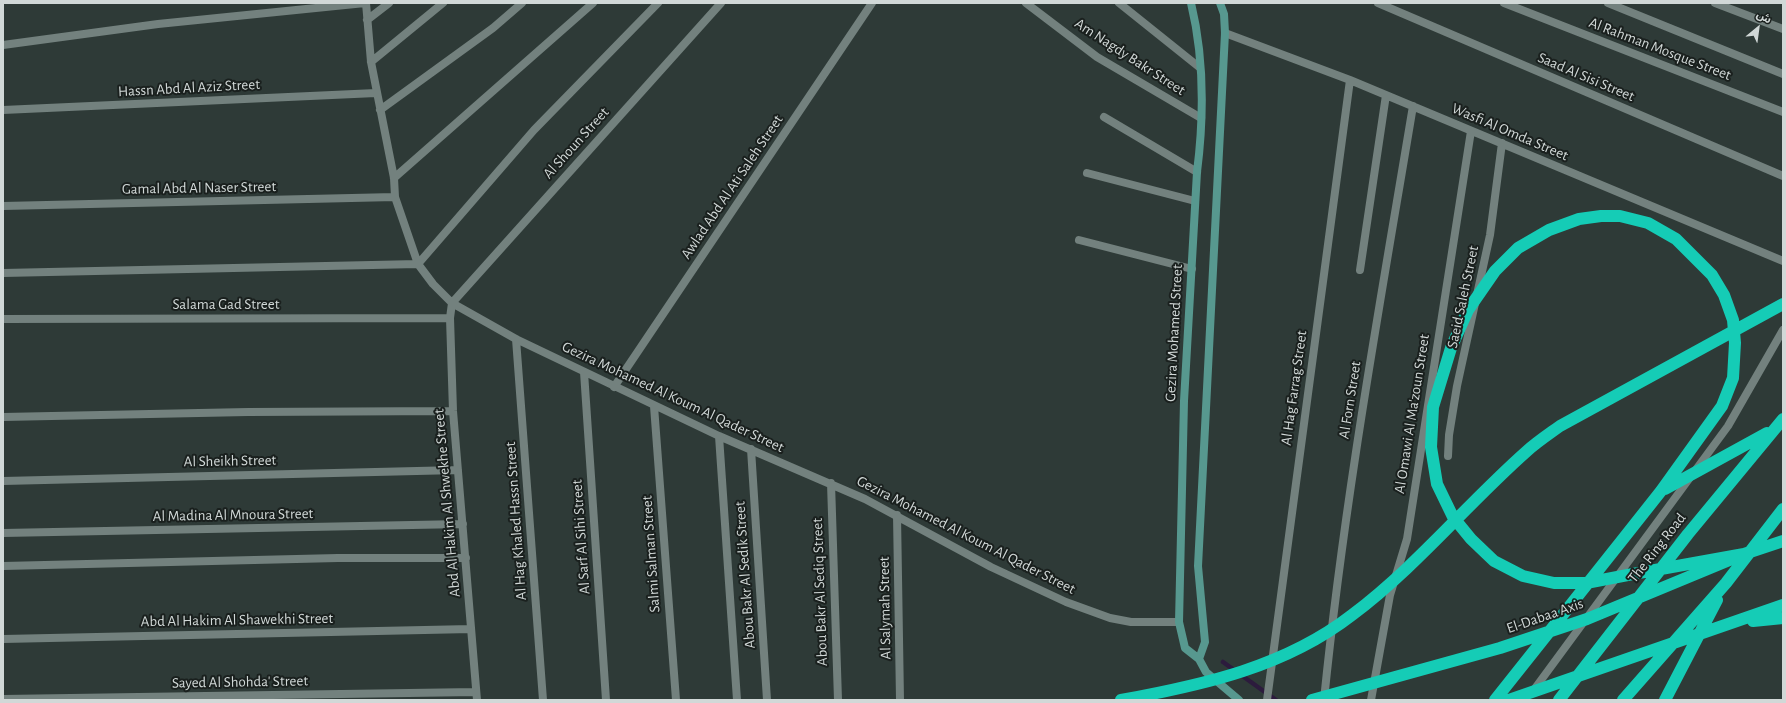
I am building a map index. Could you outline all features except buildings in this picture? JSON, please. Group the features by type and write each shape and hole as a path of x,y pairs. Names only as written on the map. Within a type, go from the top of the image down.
{"highway":[{"path":"1496,700 1661,491 1722,406 1733,378 1735,343 1733,320 1724,295 1712,275 1676,239 1648,223 1620,216 1601,216 1579,219 1549,230 1518,248 1495,271 1468,310 1451,348 1433,407 1431,447 1437,484 1453,517 1471,539 1494,561 1523,576 1554,583 1586,583 1744,554"},
{"path":"1121,700 1212,682 1261,665 1308,643 1352,616 1405,571 1528,450 1560,426 1783,304"},
{"name":"The Ring Road","path":"1559,700 1688,534 1783,419"},
{"path":"1661,491 1773,430"},
{"path":"1623,700 1726,583 1783,509"},
{"name":"El-Dabaa Axis","path":"1312,700 1500,648 1580,621 1744,554 1783,541"},
{"path":"1665,700 1726,583"},
{"path":"1509,700 1783,605"},
{"path":"1732,623 1783,618"}],"main road":[{"name":"Gezira Mohamed Street","path":"1191,3 1196,21 1200,68 1200,145 1195,201 1184,401 1179,622 1186,648 1199,659 1206,672 1239,700"},
{"path":"1199,659 1205,642 1198,566 1225,32 1224,14 1220,3"}],"street":[{"name":"Gezira Mohamed Al Koum Al Qader Street","path":"366,3 371,62 394,178 395,198 418,264 433,284 452,303 516,339 614,387 719,436 831,483 897,515 991,567 1066,602 1110,618 1131,622 1179,622"},
{"path":"3,45 158,24 366,3"},
{"path":"367,20 389,3"},
{"path":"371,62 443,3"},
{"path":"380,110 492,28 522,3"},
{"path":"394,178 593,3"},
{"path":"3,273 418,264 534,130 658,3"},
{"name":"Al Shoun Street","path":"452,303 721,3"},
{"name":"Awlad Abd Al Ati Saleh Street","path":"614,387 872,3"},
{"name":"Am Nagdy Bakr Street","path":"1026,3 1097,56 1200,118"},
{"path":"1120,3 1200,68"},
{"name":"Saad Al Sisi Street","path":"1378,3 1783,176"},
{"name":"Al Rahman Mosque Street","path":"1504,3 1783,112"},
{"path":"1608,3 1783,74"},
{"path":"1715,3 1783,29"},
{"name":"Wasfi Al Omda Street","path":"1225,32 1350,80 1783,260"},
{"name":"Al Hag Farrag Street","path":"1266,700 1350,80"},
{"name":"Hassn Abd Al Aziz Street","path":"3,110 376,93"},
{"path":"1360,270 1386,95"},
{"name":"Al Forn Street","path":"1324,700 1334,602 1375,332 1413,106"},
{"path":"1104,117 1197,172"},
{"name":"Al Omawi Al Ma'zoun Street","path":"1371,700 1390,595 1407,539 1471,131"},
{"name":"Saeid Saleh Street","path":"1448,456 1449,435 1457,386 1490,235 1502,144"},
{"path":"1087,173 1195,201"},
{"name":"Gamal Abd Al Naser Street","path":"3,206 395,198"},
{"path":"1079,240 1192,269"},
{"name":"Abd Al Hakim Al Shwekhe Street","path":"452,303 450,318 453,411 477,696"},
{"name":"Salama Gad Street","path":"3,319 450,318"},
{"path":"1526,700 1728,426 1783,330"},
{"name":"Al Hag Khaled Hassn Street","path":"516,339 543,700"},
{"name":"Al Sarf Al Sihi Street","path":"584,372 606,700"},
{"name":"Salmi Salman Street","path":"654,406 676,700"},
{"path":"3,417 248,412 453,411"},
{"path":"719,436 737,700"},
{"name":"Abou Bakr Al Sedik Street","path":"751,449 767,700"},
{"name":"Al Sheikh Street","path":"3,481 458,470"},
{"name":"Abou Bakr Al Sediq Street","path":"831,483 838,700"},
{"name":"Al Salymah Street","path":"897,515 900,700"},
{"name":"Al Madina Al Mnoura Street","path":"3,533 463,524"},
{"path":"3,566 338,558 466,558"},
{"name":"Abd Al Hakim Al Shawekhi Street","path":"3,639 471,629"},
{"name":"Sayed Al Shohda' Street","path":"3,699 477,696"}],"waterway":[{"path":"1223,662 1276,700"}]}
